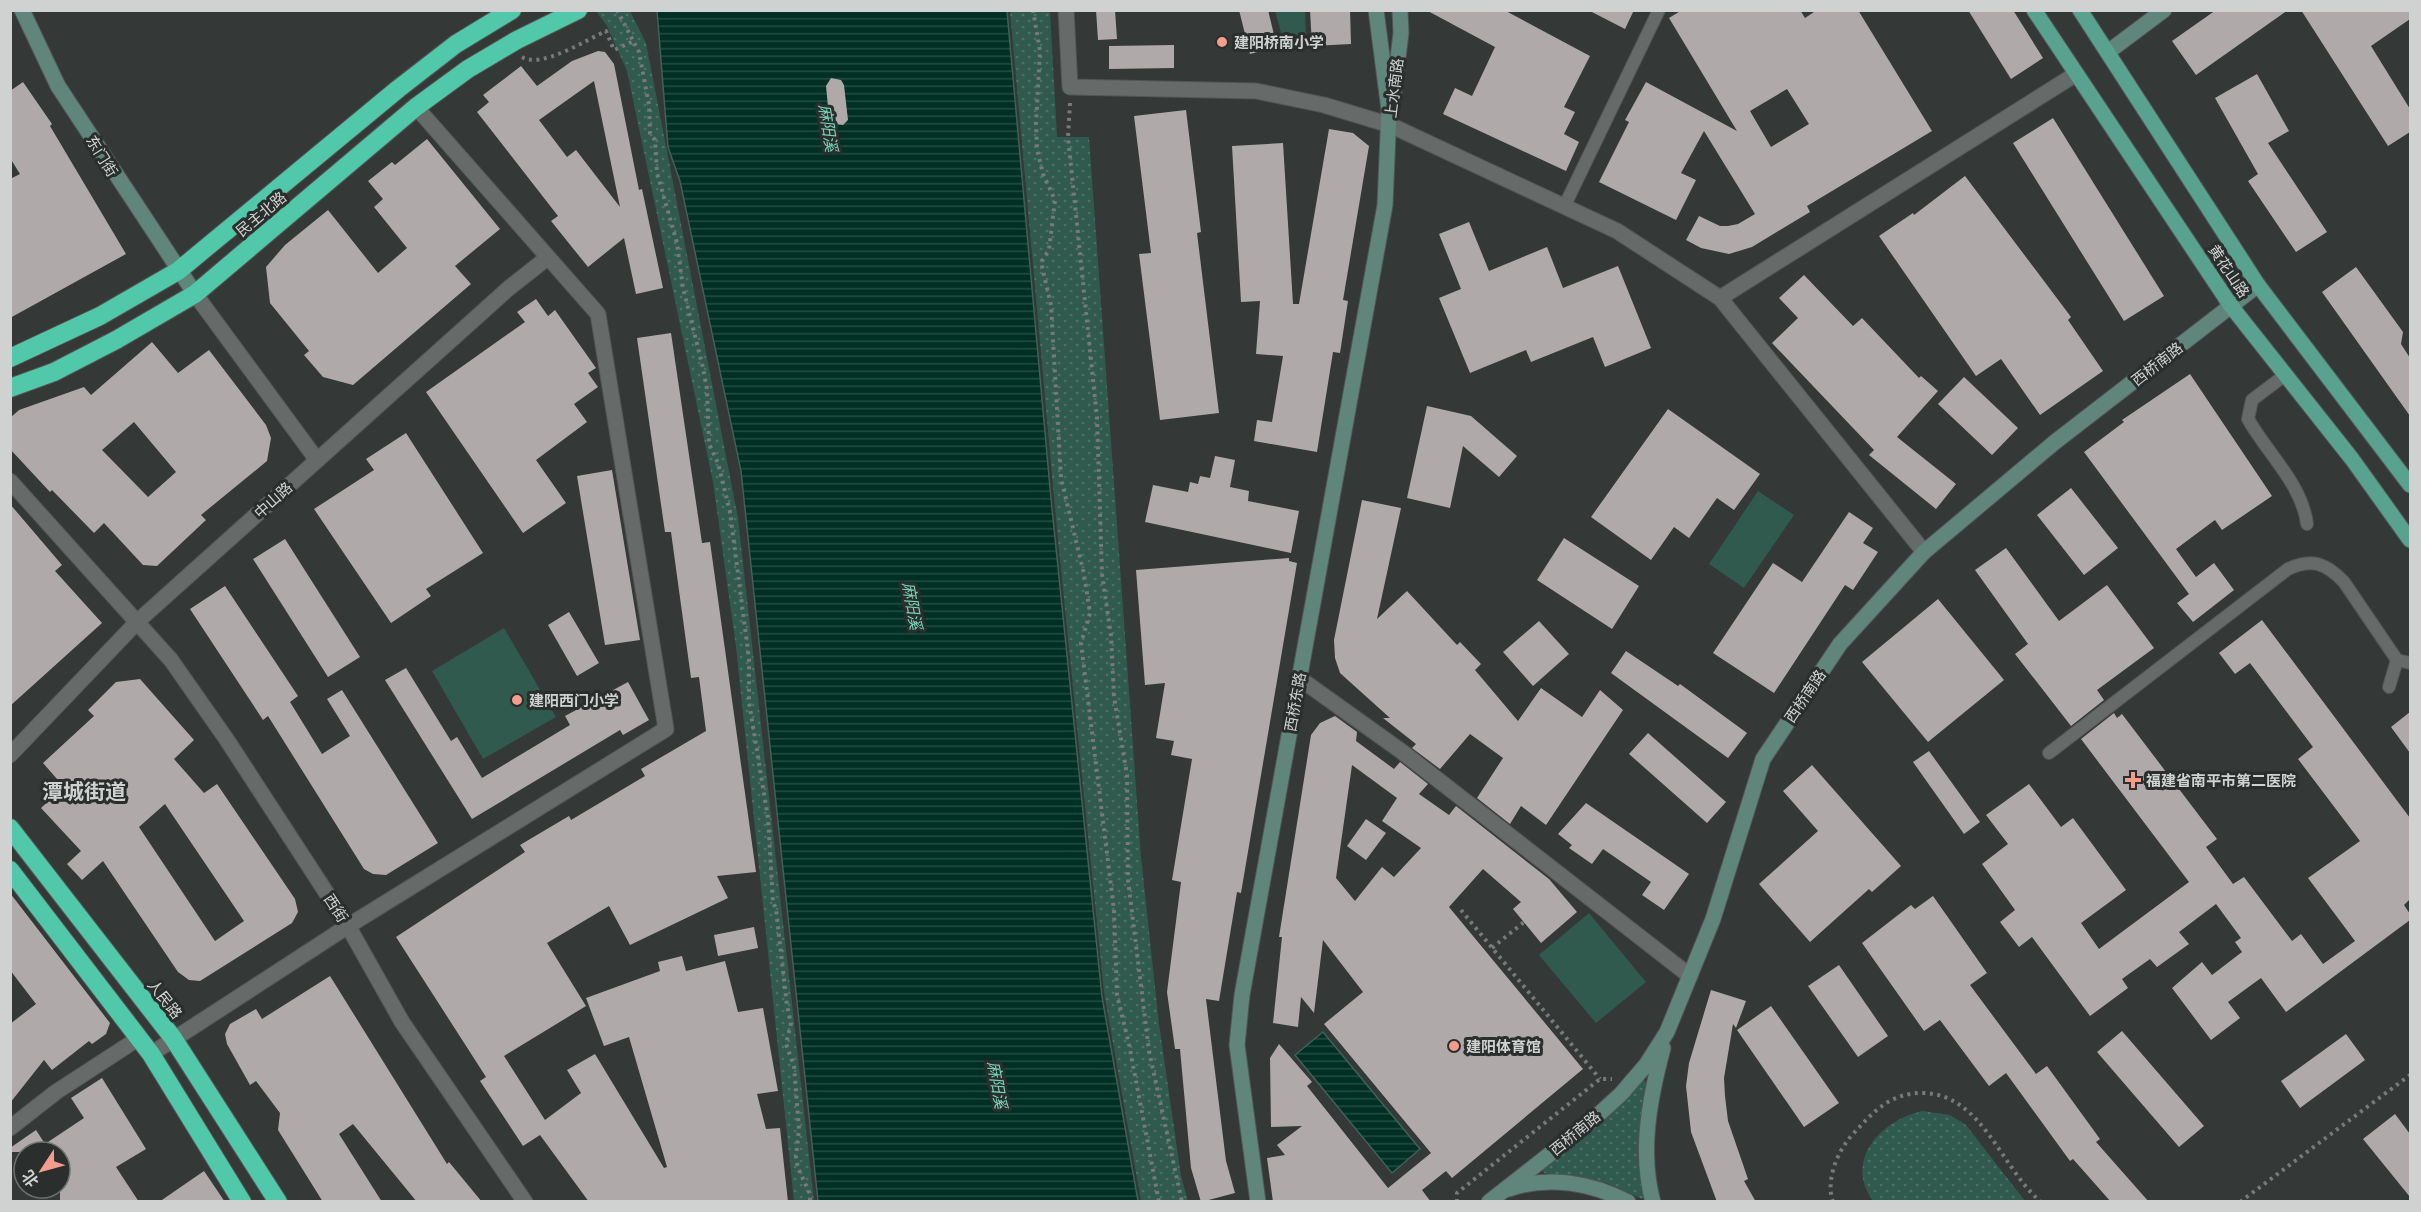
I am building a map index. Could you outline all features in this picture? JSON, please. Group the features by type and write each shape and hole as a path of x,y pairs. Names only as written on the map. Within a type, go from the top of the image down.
{"highway":[{"name":"民主北路","path":"10,388 54,372 195,294 416,107 468,69 517,40 578,10"},
{"name":"民主北路","path":"10,358 100,316 178,271 398,88 456,44 509,12"},
{"name":"人民路","path":"10,828 173,1038 278,1202"},
{"path":"10,870 151,1054 242,1202"}],"main road":[{"name":"东门街","path":"22,10 58,86 195,294"},
{"name":"上水南路","path":"1376,10 1390,126"},
{"name":"上水南路","path":"1390,126 1401,33 1400,10"},
{"name":"黄花山路","path":"2034,10 2231,306 2410,540"},
{"name":"黄花山路","path":"2080,10 2258,285 2410,485"},
{"path":"2108,52 2164,10"},
{"name":"西桥东路","path":"1258,1202 1237,1045 1242,995 1385,205 1390,126"},
{"name":"西桥南路","path":"1494,1197 1587,1125 1634,1079 1667,1032 1713,919 1763,759 1840,645 1924,552 2055,442 2258,285"},
{"path":"1653,1202 1646,1148 1653,1085 1667,1032"},
{"path":"1494,1197 1521,1185 1564,1181 1613,1194 1628,1202"}],"street":[{"path":"1066,10 1070,87 1256,91 1324,105 1390,126 1617,231 1720,298 1924,552"},
{"path":"1720,298 2076,74"},
{"path":"151,1054 348,926 666,729 598,314 416,107"},
{"name":"中山路","path":"10,755 138,621 509,288 547,258"},
{"path":"195,294 316,460"},
{"name":"西街","path":"10,481 171,660 227,740 348,926 402,1022 525,1202"},
{"path":"1299,678 1401,751 1690,976"},
{"path":"10,1128 56,1092 139,1038"}],"lane":[{"path":"1564,207 1659,10"},
{"path":"2285,375 2252,400 2248,419 2297,492 2305,511 2307,524"},
{"path":"2049,753 2288,569 2298,565 2316,562 2334,572 2344,582 2397,660 2410,663"},
{"path":"2390,687 2397,660"}],"path":[{"path":"617,10 634,41 649,105 650,133 655,140 657,173 677,243 683,288 705,378 709,444 725,487 736,546 749,658 749,702 768,818 772,902 776,909 786,1006 791,1023 786,1044 794,1066 799,1129 796,1157 798,1168 810,1194 810,1202"},
{"path":"1033,10 1040,51 1037,149 1043,174 1055,200 1049,250 1041,262 1051,305 1061,478 1084,574 1090,613 1082,643 1112,898 1117,995 1129,1044 1159,1202"},
{"path":"543,60 606,31 614,50 634,41"},
{"path":"1070,87 1068,137 1097,418 1102,574 1111,636 1114,698 1127,775 1128,880 1149,1050 1182,1202"},
{"path":"1461,910 1600,1079"},
{"path":"1492,948 1524,922"},
{"path":"2240,1202 2410,1075"},
{"path":"1457,1202 1457,1193 1600,1079 1634,1079"},
{"path":"1833,1202 1833,1167 1850,1137 1876,1109 1907,1093 1942,1094 1966,1108 2041,1202"},
{"path":"2246,1202 2249,1196"}],"shaded area":[{"path":"596,11 630,11 646,43 738,518 814,1201 794,1201 736,647 713,482 627,71 607,26"},
{"path":"1010,11 1050,11 1057,137 1089,137 1141,857 1159,1024 1181,1176 1188,1201 1141,1201 1104,992 1057,530"},
{"path":"1275,11 1305,11 1306,34 1282,36"},
{"path":"1758,491 1794,515 1744,588 1709,564"},
{"path":"504,628 556,717 483,759 432,671"},
{"path":"1589,913 1646,982 1596,1023 1539,955"},
{"path":"1643,1078 1648,1086 1645,1196 1642,1199 1606,1183 1544,1173 1542,1169"},
{"path":"1923,1111 1950,1115 1966,1125 2025,1201 1873,1201 1865,1186 1862,1171 1871,1144 1881,1132 1894,1123 1908,1115"}],"water":[{"name":"麻阳溪","path":"657,11 1007,11 1051,499 1102,997 1138,1201 818,1201 741,471 680,181 668,147"},
{"path":"1323,1032 1420,1149 1392,1173 1295,1055"}],"building":[{"path":"1096,10 1115,10 1117,39 1098,40"},
{"path":"1239,10 1268,10 1277,47 1250,54"},
{"path":"1310,10 1350,10 1351,44 1312,46"},
{"path":"1426,10 1504,10 1590,56 1564,107 1575,112 1564,134 1579,142 1566,171 1443,114 1455,88 1472,96 1495,47"},
{"path":"1588,10 1634,10 1625,29"},
{"path":"1682,10 1800,10 1805,18 1817,10 1858,10 1932,131 1807,206 1810,212 1752,247 1729,254 1701,248 1686,240 1699,216 1720,226 1728,226 1738,224 1755,214 1704,131 1681,173 1696,180 1676,220 1599,182 1629,122 1625,120 1646,82 1737,131 1669,18","holes":["1787,89 1809,124 1771,147 1750,111"]},
{"path":"1968,10 2013,10 2043,58 2011,79"},
{"path":"2216,10 2288,10 2196,75 2172,41"},
{"path":"2301,10 2410,10 2410,19 2371,46 2410,109 2410,132 2388,146"},
{"path":"1174,45 1174,68 1109,69 1109,46"},
{"path":"598,51 605,52 614,64 639,190 642,189 663,288 636,294 624,238 588,267 551,221 558,216 477,112 489,102 483,95 521,66 537,86 572,61","holes":["594,81 620,207 576,150 567,157 539,120"]},
{"path":"2257,74 2289,131 2268,143 2327,232 2296,252 2248,181 2258,174 2215,98"},
{"path":"831,78 841,80 844,85 848,120 843,125 835,124 829,118 826,86"},
{"path":"23,82 52,124 50,126 126,254 10,318 10,179 20,174 10,158 10,91"},
{"path":"1186,110 1201,232 1197,233 1219,413 1160,420 1139,254 1151,253 1134,116"},
{"path":"2053,118 2164,296 2124,321 2013,143"},
{"path":"1329,129 1353,133 1369,146 1343,300 1348,301 1340,353 1333,352 1317,452 1254,441 1257,420 1272,422 1283,356 1256,354 1260,301 1241,302 1232,146 1283,143 1293,304 1299,304"},
{"path":"427,139 500,229 455,266 471,284 353,385 323,377 304,355 309,351 270,303 266,267 285,245 328,210 378,273 407,248 374,207 383,199 368,181 392,162 395,165"},
{"path":"1965,176 2071,317 2068,320 2103,371 2040,415 2001,359 1976,376 1879,236 1913,213 1914,215"},
{"path":"1469,222 1489,271 1547,247 1563,288 1618,266 1651,348 1605,367 1593,337 1531,362 1526,350 1470,373 1439,298 1461,289 1439,234"},
{"path":"2356,267 2403,332 2401,344 2410,358 2410,416 2322,292"},
{"path":"1804,275 1853,326 1862,318 1919,378 1921,376 1938,391 1897,437 1956,484 1936,509 1869,455 1874,450 1772,343 1798,318 1779,298"},
{"path":"536,299 548,316 555,310 596,368 588,373 598,387 574,404 587,422 536,460 566,503 523,533 426,392 525,322 517,312"},
{"path":"671,333 702,543 710,542 756,872 717,876 728,898 630,945 609,906 547,943 586,1006 504,1056 545,1120 581,1093 567,1070 595,1054 664,1168 667,1167 629,1037 604,1046 586,998 660,971 658,962 682,956 686,971 725,961 738,1012 763,1008 778,1091 757,1094 766,1129 780,1128 788,1202 589,1202 540,1135 523,1146 480,1081 486,1077 396,937 525,852 520,845 569,816 571,820 645,776 641,769 706,731 699,677 691,678 671,532 665,532 637,338"},
{"path":"152,342 178,373 209,350 266,425 271,438 267,461 201,515 206,520 157,566 143,565 104,523 94,533 52,490 50,492 10,449 10,418 19,410 84,387 91,395","holes":["134,422 176,472 148,497 102,450"]},
{"path":"2190,374 2272,496 2222,530 2215,520 2176,549 2196,577 2214,563 2234,590 2193,622 2177,603 2189,594 2084,452 2124,422 2122,420"},
{"path":"1964,377 2018,428 1992,455 1938,404"},
{"path":"1427,406 1471,416 1517,456 1499,477 1463,446 1450,508 1407,498"},
{"path":"1668,409 1760,474 1734,510 1717,498 1689,538 1674,527 1651,560 1591,517"},
{"path":"406,433 483,553 426,589 431,596 391,623 314,509 374,470 366,459"},
{"path":"1215,456 1235,460 1230,487 1249,491 1248,501 1299,511 1291,553 1145,522 1153,485 1188,492 1190,482 1198,484 1200,476 1210,478"},
{"path":"612,470 640,640 605,645 577,476"},
{"path":"2071,488 2118,548 2084,575 2037,515"},
{"path":"1362,500 1401,508 1377,619 1407,591 1457,645 1460,642 1481,664 1475,670 1518,721 1541,688 1582,717 1600,690 1623,710 1546,825 1521,806 1510,824 1477,798 1503,758 1470,734 1440,769 1412,748 1416,744 1383,718 1390,718 1340,673 1335,658 1334,640"},
{"path":"10,504 62,565 55,571 102,623 10,706"},
{"path":"1849,512 1873,528 1863,543 1878,552 1853,590 1845,585 1774,693 1713,653 1773,563 1802,582"},
{"path":"1564,538 1639,586 1612,629 1537,580"},
{"path":"285,539 360,657 328,677 253,559"},
{"path":"2006,548 2059,621 2107,585 2154,648 2097,690 2104,700 2071,726 2015,654 2028,644 1975,570"},
{"path":"1289,558 1289,561 1297,563 1241,893 1237,892 1219,1001 1206,999 1226,1161 1235,1193 1201,1202 1191,1168 1180,1049 1175,1049 1167,992 1181,882 1172,880 1192,759 1171,755 1174,741 1156,738 1165,683 1145,685 1136,570"},
{"path":"225,586 298,696 290,702 322,754 350,736 327,699 342,690 438,843 386,875 373,874 364,869 268,716 263,720 190,609"},
{"path":"1938,599 2004,680 1928,742 1862,662"},
{"path":"569,612 599,663 577,676 548,625"},
{"path":"2262,620 2410,818 2410,899 2404,905 2410,914 2410,920 2286,1012 2261,978 2228,1002 2240,1018 2211,1040 2172,988 2202,962 2212,975 2242,952 2235,942 2241,938 2216,904 2179,932 2189,944 2157,967 2150,959 2122,979 2128,988 2090,1016 2032,937 2019,947 2000,922 2015,910 1982,864 2008,844 1986,815 2029,784 2061,827 2073,818 2126,890 2081,923 2099,949 2189,882 2081,739 2114,713 2117,718 2122,714 2217,839 2206,847 2233,884 2244,877 2292,941 2301,934 2323,964 2355,941 2308,878 2360,841 2298,759 2313,747 2250,663 2235,674 2219,653"},
{"path":"1539,621 1569,654 1533,686 1503,652"},
{"path":"1626,651 1678,686 1680,684 1747,733 1728,758 1611,673"},
{"path":"406,668 451,741 457,737 482,778 570,725 565,716 628,682 649,720 623,735 620,730 472,819 385,680"},
{"path":"140,679 194,740 174,759 204,793 217,784 295,899 298,912 292,923 200,981 189,980 178,972 103,861 82,880 67,864 81,851 41,808 54,796 46,789 57,779 43,763 94,716 88,710 116,682","holes":["165,804 244,921 215,941 139,827"]},
{"path":"2410,712 2410,753 2391,727"},
{"path":"1335,716 1357,732 1356,741 1394,769 1400,762 1428,784 1419,794 1449,815 1456,806 1549,879 1577,912 1541,943 1513,909 1521,902 1483,869 1449,907 1583,1069 1452,1178 1446,1171 1422,1190 1431,1202 1273,1202 1267,1158 1285,1155 1277,1145 1302,1126 1271,1127 1270,1058 1279,1044 1312,1082 1307,1086 1388,1188 1431,1153 1324,1024 1363,992 1323,940 1314,1013 1301,997 1298,1027 1273,1023 1282,937 1279,937 1311,735 1320,723","holes":["1352,765 1397,798 1382,821 1421,848 1394,877 1382,867 1355,901 1336,878"]},
{"path":"1648,733 1726,802 1707,823 1629,754"},
{"path":"1929,751 1980,822 1964,834 1913,762"},
{"path":"1812,765 1901,866 1872,892 1869,889 1810,942 1759,884 1818,831 1783,791"},
{"path":"1586,803 1689,874 1664,910 1642,895 1651,882 1603,849 1592,864 1569,848 1572,845 1558,834"},
{"path":"1366,819 1386,833 1366,860 1347,846"},
{"path":"10,893 110,1023 106,1034 92,1044 89,1041 52,1070 44,1060 10,1103 10,1024 36,1004 10,970"},
{"path":"1933,896 1987,973 1970,985 2036,1074 2047,1066 2100,1139 2096,1142 2149,1202 2111,1202 2073,1159 2070,1161 2006,1073 1989,1086 1940,1020 1924,1031 1862,943 1911,905 1915,909"},
{"path":"754,927 758,948 718,956 714,935"},
{"path":"1839,965 1888,1036 1858,1057 1808,986"},
{"path":"330,976 447,1164 449,1162 482,1202 417,1202 353,1124 339,1134 382,1202 323,1202 278,1130 280,1113 256,1081 250,1085 227,1044 225,1034 230,1024 256,1009 262,1019"},
{"path":"1711,990 1746,1001 1736,1028 1733,1024 1724,1078 1728,1121 1748,1179 1744,1181 1756,1202 1717,1202 1691,1132 1686,1086 1689,1063"},
{"path":"1771,1006 1839,1103 1804,1127 1737,1030"},
{"path":"2122,1031 2204,1126 2179,1147 2097,1052"},
{"path":"2346,1034 2365,1060 2300,1108 2281,1081"},
{"path":"102,1078 146,1149 116,1167 139,1202 60,1202 60,1200 72,1200 72,1140 51,1140 84,1118 71,1098"},
{"path":"2395,1114 2410,1134 2410,1197 2363,1139"},
{"path":"36,1130 42,1140 22,1140"},
{"path":"204,1171 225,1202 159,1202"}],"place":[{"name":"建阳桥南小学","path":"1222,42"},
{"name":"建阳西门小学","path":"517,700"},
{"name":"福建省南平市第二医院","path":"2133,780"},
{"name":"建阳体育馆","path":"1454,1046"}],"district":[{"name":"潭城街道","path":"84,791"}]}
